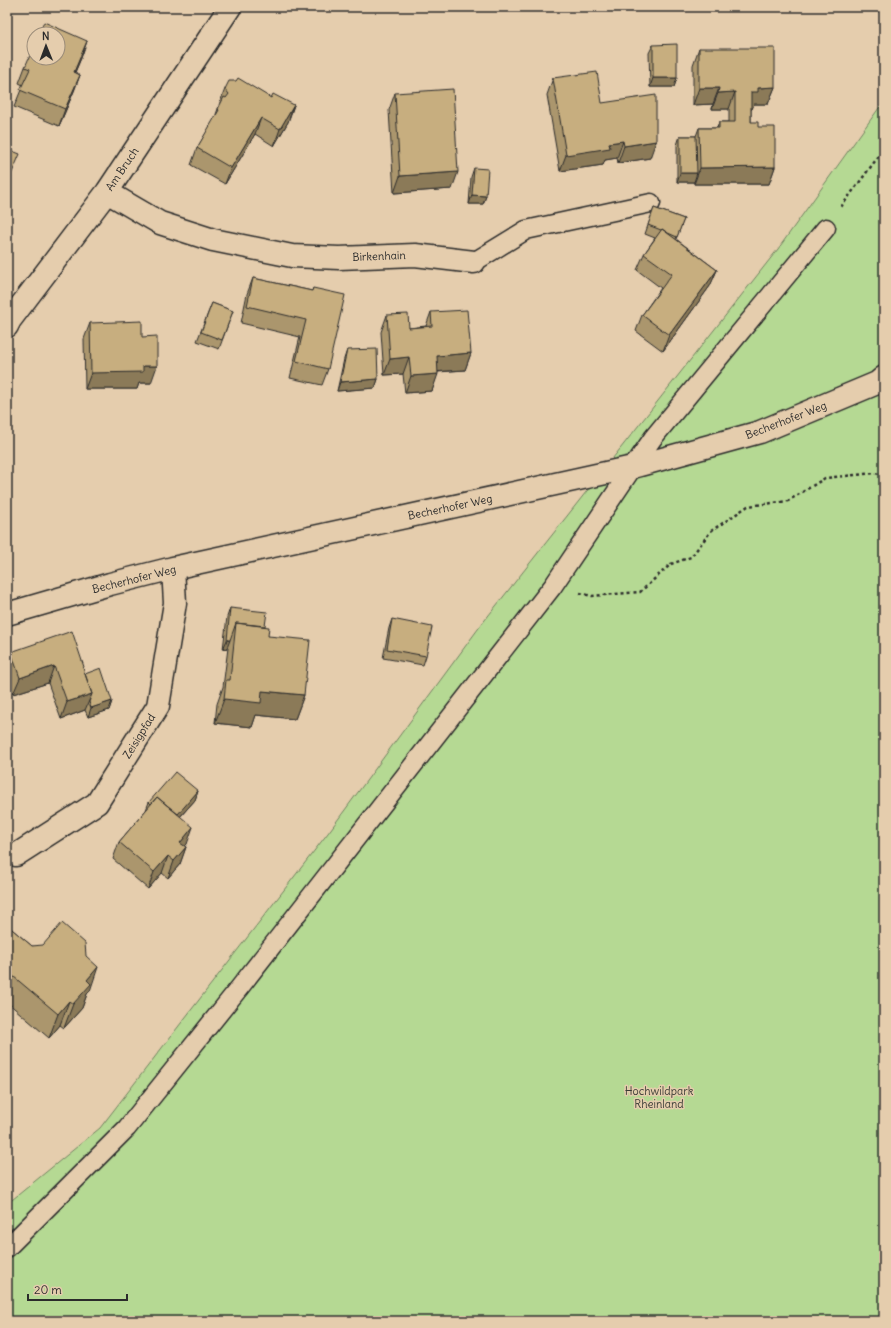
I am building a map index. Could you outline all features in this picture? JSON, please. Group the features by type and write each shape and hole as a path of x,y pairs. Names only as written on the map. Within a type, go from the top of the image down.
{"street":[{"name":"Am Bruch","path":"7,326 107,192 230,7"},
{"name":"Birkenhain","path":"107,192 160,223 213,240 292,256 339,258 415,255 474,262"},
{"name":"Becherhofer Weg","path":"7,614 110,584 174,568 632,467 760,432 877,383 884,377"},
{"name":"Zeisigpfad","path":"16,855 97,803 158,706 175,603 174,568"}],"lane":[{"name":"Birkenhain","path":"474,262 526,230 651,203"},
{"path":"7,1248 127,1128 240,987 553,586 653,438 826,228"}],"path":[{"path":"826,228 884,149"},
{"path":"553,586 592,596 640,592 671,564 691,557 711,531 748,506 788,501 825,478 875,473 884,475"}],"green space":[{"name":"Hochwildpark Rheinland","path":"884,101 884,1321 7,1321 7,1204 100,1128 328,833 481,625 778,249"}],"building":[{"path":"44,22 53,26 42,26"},
{"path":"66,32 87,41 74,72 80,75 65,109 20,90 30,69 25,67 26,65 26,66 66,66"},
{"path":"677,44 677,78 653,78 653,45"},
{"path":"699,48 775,48 775,87 758,88 758,92 751,92 751,122 758,122 758,127 775,127 775,167 700,168 699,128 719,128 719,122 735,122 735,92 718,93 719,88 699,88"},
{"path":"597,72 602,103 656,95 656,141 624,146 623,141 609,143 610,148 566,155 553,78"},
{"path":"238,78 271,98 273,94 294,105 280,129 261,118 231,168 197,148 219,110 218,109 224,97 226,98 229,94 225,89 229,81 236,81"},
{"path":"453,89 458,172 400,176 395,93"},
{"path":"680,136 696,136 697,173 680,173"},
{"path":"7,149 20,154 7,184"},
{"path":"474,168 488,169 486,196 472,195"},
{"path":"654,208 684,219 677,237 662,229 661,230 648,225"},
{"path":"662,229 717,270 669,335 642,315 672,274 644,254"},
{"path":"253,278 312,291 313,288 345,295 328,369 296,361 306,320 247,306"},
{"path":"212,303 233,311 222,340 201,332"},
{"path":"467,310 471,353 437,356 438,374 411,376 409,357 390,359 387,315 408,314 409,328 432,326 431,312"},
{"path":"142,321 142,337 157,336 157,366 143,366 143,372 91,373 90,323"},
{"path":"377,349 378,379 340,382 347,350"},
{"path":"230,608 267,612 265,626 236,623 230,640 227,640"},
{"path":"392,619 432,627 426,656 387,649"},
{"path":"236,623 269,627 268,636 310,640 304,695 262,691 261,703 224,699 226,680 230,680"},
{"path":"72,631 92,694 67,702 54,666 20,678 11,652"},
{"path":"101,668 112,701 91,708 89,702 92,694 85,674"},
{"path":"175,772 198,791 178,814 157,797 151,804 149,802"},
{"path":"157,797 193,827 180,843 186,847 174,861 168,856 154,872 119,842"},
{"path":"62,923 85,943 86,956 98,967 87,980 91,984 73,1004 69,1001 58,1014 7,971 7,925 32,946 43,945"}]}
